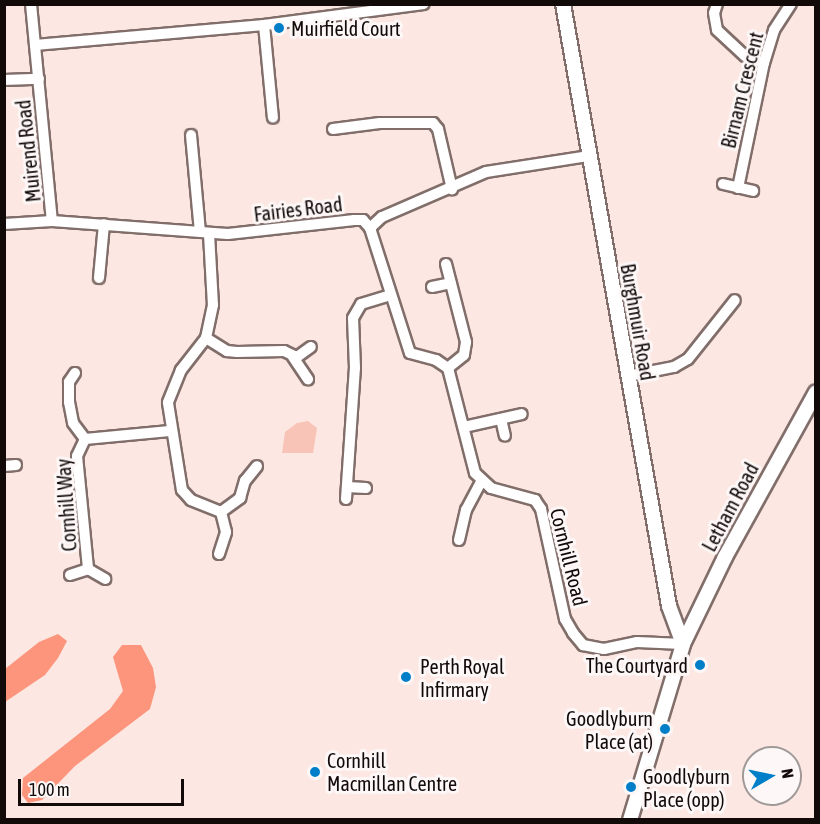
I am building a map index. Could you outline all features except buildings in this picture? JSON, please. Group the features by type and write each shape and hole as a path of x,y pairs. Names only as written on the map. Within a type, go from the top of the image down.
{"street":[{"name":"Muirend Road","path":"31,4 52,221"},
{"path":"35,45 264,25 424,4"},
{"name":"Burghmuir Road","path":"563,4 669,606 683,644"},
{"path":"717,4 714,12 717,30 745,56 764,63"},
{"name":"Birnam Crescent","path":"738,188 764,63 774,30 791,4"},
{"path":"264,25 273,118"},
{"path":"4,80 39,79"},
{"path":"333,129 380,123 433,123 438,129 452,189"},
{"path":"191,135 213,305 206,338 181,370 169,398 170,431 182,490 191,500 221,512"},
{"name":"Fairies Road","path":"4,224 52,221 205,233 363,220 370,228 382,217 452,189 486,172 588,156"},
{"path":"723,184 753,191"},
{"path":"99,278 104,224"},
{"path":"370,228 410,353 436,360 447,368 475,473 481,482 466,510 459,540"},
{"path":"446,264 466,347 464,355 447,368"},
{"path":"432,287 451,283"},
{"path":"346,499 355,368 353,318 361,304 391,295"},
{"path":"628,376 674,367 688,359 735,300"},
{"path":"206,338 227,351 284,351 293,357 308,379"},
{"path":"293,357 301,356 311,347"},
{"name":"Cornhill Way","path":"75,373 69,387 70,415 85,439"},
{"name":"Letham Road","path":"630,819 683,644 731,546 816,392"},
{"path":"464,427 522,414"},
{"path":"501,419 505,436"},
{"name":"Cornhill Way","path":"85,439 170,431"},
{"name":"Cornhill Way","path":"85,439 77,456 88,569"},
{"path":"221,512 240,498 245,481 257,466"},
{"name":"Cornhill Road","path":"481,482 536,500 541,509 565,619 584,645 604,649 637,642 683,644"},
{"path":"347,487 366,488"},
{"path":"219,554 226,532 221,512"},
{"name":"Cornhill Way","path":"70,575 88,569 105,579"}],"shaded area":[{"path":"308,421 317,428 313,453 282,453 285,432 297,423"},
{"path":"58,634 67,641 45,675 5,702 5,669 39,642"},
{"path":"122,645 141,645 153,668 156,687 150,709 75,766 42,800 28,803 22,795 23,778 110,709 123,691 113,657"}],"place":[{"name":"Muirfield Court","path":"279,28"},
{"name":"The Courtyard","path":"700,665"},
{"name":"Perth Royal Infirmary","path":"406,677"},
{"name":"Goodlyburn Place (at)","path":"665,729"},
{"name":"Cornhill Macmillan Centre","path":"315,772"},
{"name":"Goodlyburn Place (opp)","path":"631,787"}]}
